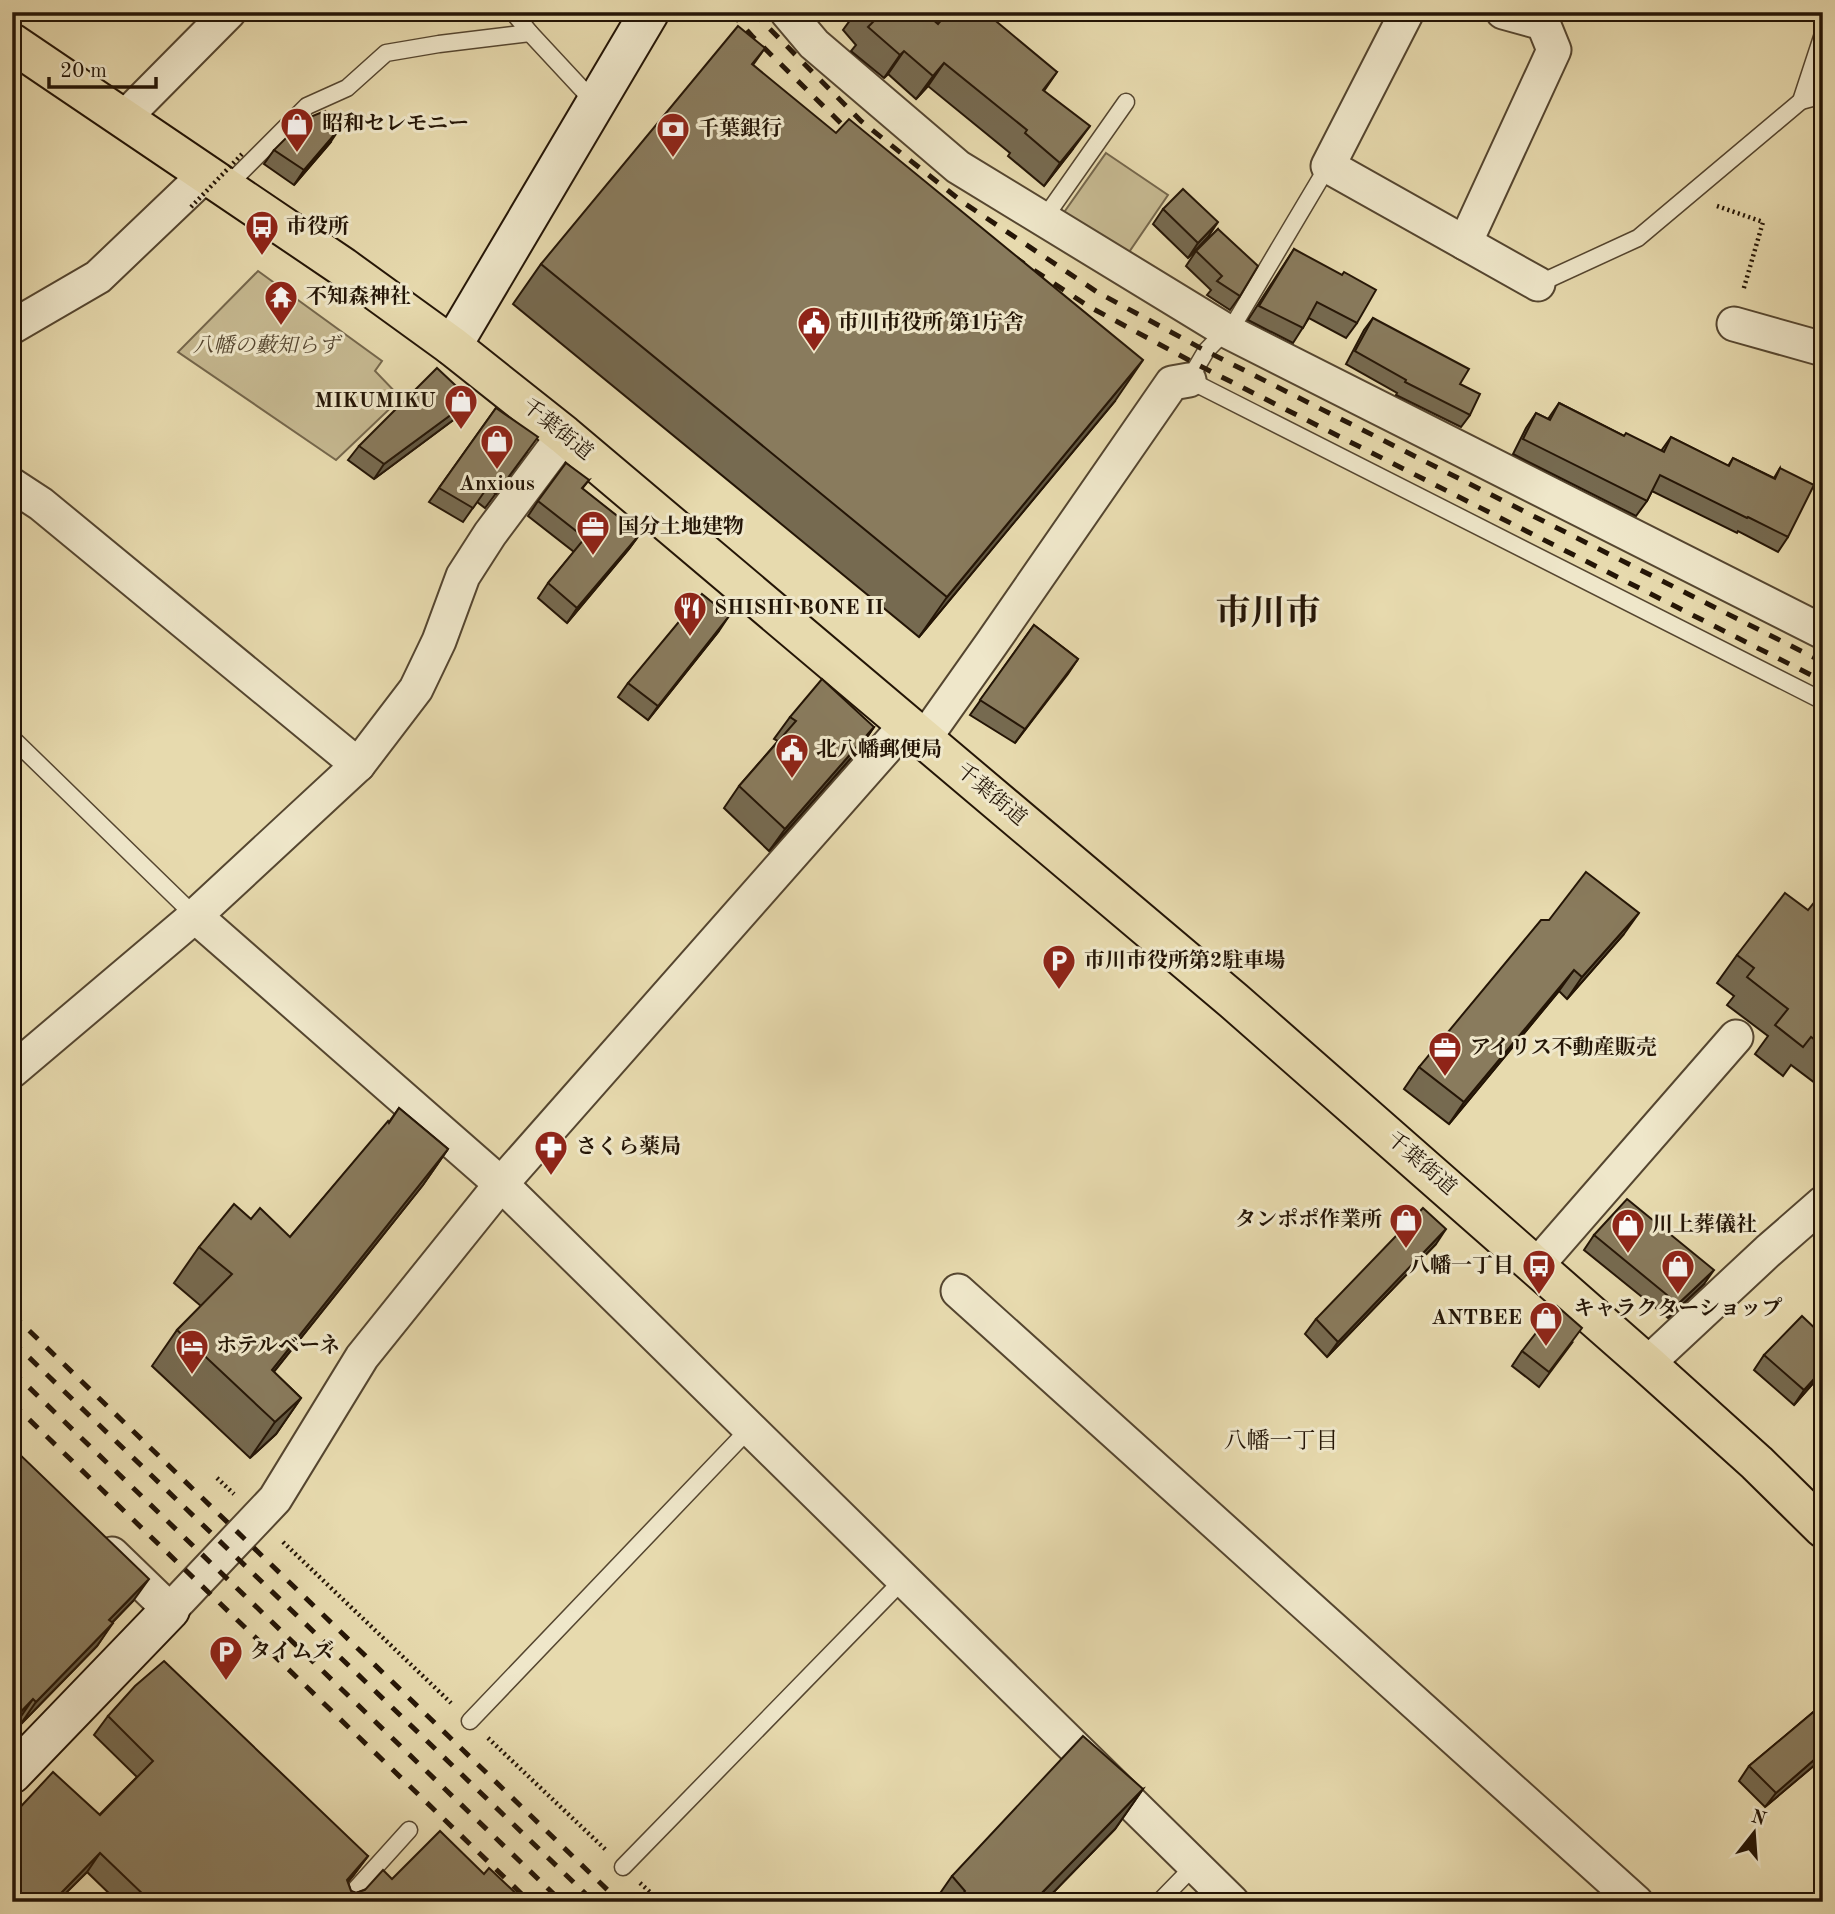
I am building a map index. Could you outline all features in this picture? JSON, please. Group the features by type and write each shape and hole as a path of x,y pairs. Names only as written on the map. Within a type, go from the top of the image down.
{"highway":[{"name":"千葉街道","path":"12,43 124,118 207,189 452,346 564,435 1234,1001 1537,1265 1757,1463 1823,1528"}],"street":[{"path":"124,118 229,12"},
{"path":"787,12 814,44 958,167 1226,330 1823,632"},
{"path":"1407,12 1328,166 1538,284"},
{"path":"1465,243 1554,50 1543,23 1503,12"},
{"path":"452,346 649,13"},
{"path":"12,327 98,277 207,189"},
{"path":"1734,324 1823,349"},
{"path":"12,1774 275,1499 362,1357 501,1184 915,731 992,643 1172,383 1189,380"},
{"path":"12,1072 195,916 358,765 416,689 439,641 463,576 490,534 564,435"},
{"path":"12,485 41,504 358,765"},
{"path":"195,916 501,1184 1232,1902"},
{"path":"1537,1265 1736,1037"},
{"path":"1647,1364 1823,1203"},
{"path":"958,1291 1636,1902"},
{"path":"91,1534 170,1610"}],"lane":[{"path":"513,12 596,104"},
{"path":"207,189 307,106 347,89 386,53 530,33"},
{"path":"1801,101 1823,34"},
{"path":"1538,284 1638,238 1801,101 1823,94"},
{"path":"1043,220 1126,102"},
{"path":"1328,166 1237,319 1206,351 1189,380 1823,701"},
{"path":"12,738 195,916"},
{"path":"470,1721 750,1428"},
{"path":"623,1867 904,1579"},
{"path":"344,1902 409,1830"},
{"path":"1159,1902 1195,1866"}],"path":[{"path":"207,189 244,152"},
{"path":"1686,196 1763,222 1734,324"},
{"path":"217,1478 237,1497"},
{"path":"276,1534 662,1902"}],"green space":[{"path":"1106,153 1168,195 1123,261 1060,218"},
{"name":"八幡の藪知らず","path":"258,271 382,361 375,371 401,398 336,460 178,352"}],"building":[{"path":"864,12 924,12 938,24 948,12 985,12 1057,72 1043,90 1090,126 1060,163 1025,133 1027,130 944,63 933,76 904,51 900,55 868,27 873,22"},
{"name":"市川市役所 第1庁舎","path":"738,26 765,48 752,64 836,133 849,119 1143,360 947,597 541,264"},
{"path":"325,111 340,128 304,170 274,150 305,119"},
{"path":"1183,189 1218,222 1198,243 1163,209"},
{"path":"1218,229 1258,266 1240,296 1217,281 1222,276 1196,251"},
{"path":"1294,249 1376,290 1357,323 1317,302 1303,328 1259,306"},
{"path":"1373,318 1469,369 1460,384 1480,394 1470,415 1405,382 1406,380 1355,351"},
{"path":"437,368 471,400 384,464 359,446"},
{"path":"1559,403 1624,436 1626,433 1664,452 1671,437 1729,466 1733,458 1775,479 1780,468 1814,485 1788,537 1660,475 1647,501 1523,439 1536,413 1550,420"},
{"path":"496,408 538,437 496,494 487,488 473,508 439,488"},
{"path":"566,463 589,480 582,488 640,534 577,608 548,583 585,538 538,501"},
{"path":"702,594 729,616 658,706 628,683"},
{"path":"1034,625 1078,659 1025,729 980,700"},
{"path":"822,679 874,727 785,829 739,786 796,721 790,717"},
{"path":"1586,872 1639,913 1582,977 1574,970 1464,1102 1419,1067 1541,920 1549,920"},
{"path":"1785,893 1808,910 1816,900 1823,905 1823,1046 1811,1037 1803,1047 1775,1025 1788,1009 1747,977 1754,968 1737,955"},
{"path":"399,1108 448,1149 272,1370 301,1398 275,1422 177,1330 232,1274 199,1247 234,1204 251,1219 260,1208 290,1237"},
{"path":"1627,1199 1714,1270 1678,1304 1594,1235"},
{"path":"1423,1208 1446,1229 1338,1342 1316,1319"},
{"path":"1557,1306 1582,1328 1549,1372 1522,1351"},
{"path":"1802,1316 1823,1336 1823,1369 1804,1390 1764,1355"},
{"path":"12,1445 149,1579 109,1620 113,1623 36,1702 33,1699 12,1721"},
{"path":"164,1661 368,1856 347,1880 351,1891 356,1893 365,1890 383,1870 392,1879 440,1831 484,1874 489,1868 525,1902 145,1902 148,1899 100,1853 62,1892 66,1896 61,1902 12,1902 12,1816 53,1772 100,1815 153,1761 108,1716 135,1686"},
{"path":"1823,1704 1823,1752 1776,1793 1749,1766"},
{"path":"1083,1736 1143,1789 1033,1902 959,1902 965,1891 952,1876"}],"railway":[{"path":"731,12 857,139"},
{"path":"753,12 861,121 961,201 1097,292 1206,351 1823,662"},
{"path":"1014,257 1088,306 1198,365 1823,681"},
{"path":"12,1314 620,1902"},
{"path":"12,1341 594,1902"},
{"path":"12,1371 562,1902"},
{"path":"12,1403 530,1902"}],"place":[{"name":"昭和セレモニー","path":"297,154"},
{"name":"千葉銀行","path":"673,159"},
{"name":"市役所","path":"262,257"},
{"name":"不知森神社","path":"281,327"},
{"name":"市川市役所 第1庁舎","path":"814,353"},
{"name":"MIKUMIKU","path":"461,431"},
{"name":"Anxious","path":"497,471"},
{"name":"国分土地建物","path":"593,557"},
{"name":"SHISHI BONE II","path":"690,638"},
{"name":"北八幡郵便局","path":"792,780"},
{"name":"市川市役所第2駐車場","path":"1059,991"},
{"name":"アイリス不動産販売","path":"1445,1078"},
{"name":"さくら薬局","path":"551,1177"},
{"name":"タンポポ作業所","path":"1406,1250"},
{"name":"川上葬儀社","path":"1628,1255"},
{"name":"八幡一丁目","path":"1539,1296"},
{"name":"キャラクターショップ","path":"1678,1296"},
{"name":"ANTBEE","path":"1546,1348"},
{"name":"ホテルベーネ","path":"192,1376"},
{"name":"タイムズ","path":"226,1682"}],"district":[{"name":"市川市","path":"1268,614"},
{"name":"八幡一丁目","path":"1281,1441"}]}
